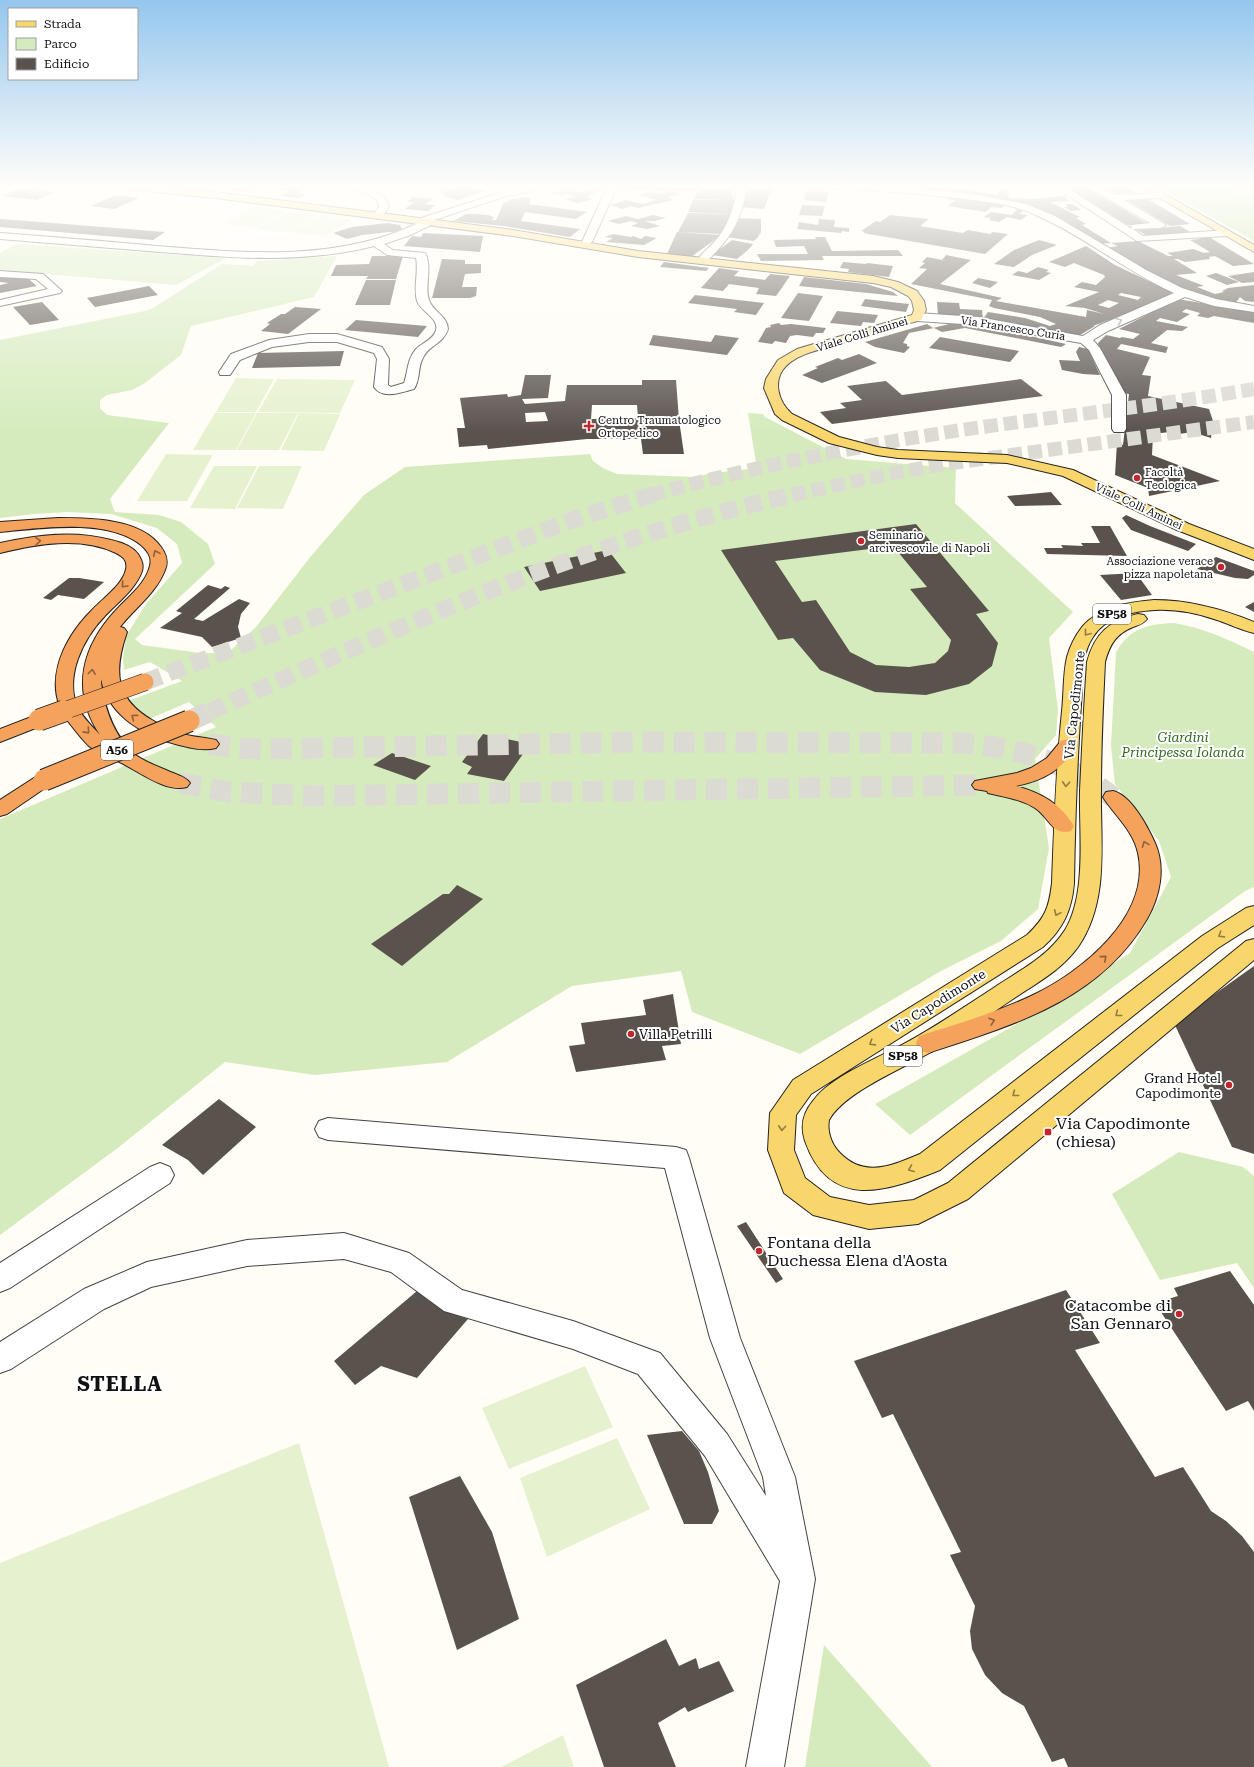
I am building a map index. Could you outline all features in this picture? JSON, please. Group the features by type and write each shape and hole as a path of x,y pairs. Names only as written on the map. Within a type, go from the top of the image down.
{"highway":[{"path":"0,527 50,523 94,524 125,530 150,543 156,550 159,566 149,585 136,597 106,632 99,645 91,672 91,683 98,714 107,730 127,757"},
{"path":"0,548 20,543 55,540 91,540 121,548 130,554 135,565 134,571 128,581 95,616 80,637 68,664 65,680 67,704 74,716 95,741 108,751 127,757 163,778 180,783"},
{"path":"136,597 118,632 110,657 110,679 112,691 120,705 132,717 147,726 178,739 209,744"},
{"path":"0,736 37,719 145,682"},
{"path":"0,728 37,719"},
{"name":"A56","path":"0,798 189,721"},
{"path":"1064,826 1048,806 1039,801 1020,793 982,785 1020,779 1033,775 1054,762 1068,745"},
{"path":"0,809 44,780"},
{"path":"928,1043 1012,1014 1055,995 1101,962 1127,935 1139,916 1147,898 1151,867 1148,849 1141,833 1132,818 1113,797"}],"main road":[{"name":"Viale Colli Aminei","path":"768,268 889,283 913,292 920,305 920,310 917,317 801,352 782,363 772,379 773,395 780,411 787,417 828,437 877,451 1007,459 1068,473 1183,528 1254,555"},
{"name":"Via Capodimonte","path":"1254,628 1215,613 1178,605 1145,605 1129,608 1104,618 1087,632 1082,641 1076,661 1068,745 1063,883 1061,906 1055,919 1042,935 1034,941 802,1087 783,1113 781,1150 794,1185 823,1207 869,1217 918,1212 958,1191 1254,947"},
{"name":"Via Capodimonte","path":"1254,641 1204,621 1186,616 1152,616 1132,621 1112,630 1099,650 1096,662 1090,785 1088,881 1083,913 1071,940 1046,965 928,1043 841,1091 827,1102 816,1119 816,1135 824,1152 833,1167 851,1177 874,1180 896,1176 930,1162 1210,942 1254,914"}],"street":[{"path":"225,372 235,358 269,344 309,338 337,338 378,350 383,359 381,387 390,391 400,390 409,386 419,352 440,334 443,329 440,320 434,316 423,303 421,268"},
{"path":"1135,268 1152,279 1184,294 1213,303 1254,309"},
{"path":"0,274 39,276 56,291 0,303"},
{"path":"1119,429 1119,396 1094,348 1085,340 1104,328 1184,294"},
{"name":"Via Francesco Curia","path":"917,317 978,321 1085,340"},
{"path":"328,1129 676,1158 725,1338 779,1477 798,1579 765,1767"},
{"path":"0,1279 160,1176"},
{"path":"0,1359 94,1299 147,1275 247,1253 344,1246 399,1262 454,1301 573,1334 648,1363 716,1445 798,1579"}],"green space":[{"path":"0,268 207,268 176,285 0,270"},
{"path":"215,268 330,268 314,297 191,326 181,355 145,383 132,390 107,395 100,400 100,408 107,415 169,423 110,499 115,512 159,515 181,522 208,544 215,564 135,639 142,645 200,653 221,653 231,650 256,627 311,556 364,495 405,467 590,454 593,461 603,468 617,474 696,477 712,473 750,469 756,463 748,413 763,414 765,417 846,459 956,468 955,503 1073,612 1049,638 1058,710 1056,735 1035,759 1049,848 1038,909 1001,941 941,971 800,1054 692,1012 681,971 572,986 447,1062 315,1075 225,1062 119,1147 0,1235 0,819 216,727 189,702 149,719 128,701 182,681 150,662 124,670 123,658 126,636 146,604 182,563 177,544 157,528 111,514 68,512 0,518 0,340 150,310"},
{"path":"236,378 274,379 256,412 216,412"},
{"path":"277,379 355,380 340,413 258,412"},
{"path":"215,413 256,413 236,450 193,450"},
{"path":"257,413 298,413 279,450 237,450"},
{"path":"299,413 340,414 324,451 281,450"},
{"path":"166,454 213,455 187,501 137,501"},
{"path":"214,466 257,466 235,509 190,508"},
{"path":"259,466 302,466 283,509 237,508"},
{"name":"Giardini Principessa Iolanda","path":"1174,623 1215,634 1254,652 1254,887 1245,891 910,1135 875,1104 1047,1007 1130,953 1171,877 1159,841 1115,784 1111,746 1116,652 1127,637 1140,629 1148,626"},
{"path":"1179,1152 1243,1167 1254,1176 1254,1288 1237,1263 1160,1280 1112,1194"},
{"path":"585,1366 613,1427 509,1469 482,1408"},
{"path":"617,1438 650,1509 547,1557 520,1478"},
{"path":"299,1443 389,1767 0,1767 0,1563"},
{"path":"824,1645 932,1767 805,1767"},
{"path":"563,1735 574,1767 501,1767"}],"building":[{"path":"334,268 399,268 396,279 366,279 368,276 331,276"},
{"path":"440,268 481,268 481,273 465,274 462,287 477,287 476,296 470,298 432,298"},
{"path":"677,268 709,268 706,271"},
{"path":"719,268 739,271 734,276 765,280 770,274 790,276 776,296 756,294 759,288 729,284 723,291 701,288"},
{"path":"844,268 892,268 889,277 848,272 849,269"},
{"path":"923,268 960,268 940,284 1002,298 996,301 1086,317 1087,310 1104,314 1085,308 1065,306 1099,292 1074,287 1082,282 1096,285 1105,277 1104,275 1088,268 1122,268 1172,292 1168,296 1154,303 1093,326 1095,326 1080,335 1059,333 1060,332 983,319 988,312 1025,318 1050,326 1056,324 1040,317 994,308 989,306 992,300 911,284 927,269","holes":["1121,293 1141,297 1138,300 1118,295","1108,300 1119,303 1109,308 1098,305"]},
{"path":"1035,268 1043,268 1049,270 1046,272 1051,273 1039,280 1012,275 1018,271 1027,273"},
{"path":"1140,268 1190,268 1197,273 1176,275 1204,286 1197,287 1215,294 1224,292 1222,291 1228,288 1254,285 1254,302 1245,301 1240,297 1234,305 1211,300 1163,282"},
{"path":"1254,272 1254,282 1242,283 1228,276"},
{"path":"1216,273 1239,282 1227,285 1206,276"},
{"path":"0,275 25,276 37,286 0,293 0,285 9,283 0,282"},
{"path":"804,277 866,284 893,292 898,296 799,286"},
{"path":"978,278 998,282 990,288 972,283"},
{"path":"366,280 396,280 390,305 355,305"},
{"path":"149,286 158,295 95,307 87,298"},
{"path":"798,293 823,296 809,321 781,318"},
{"path":"695,295 764,303 756,315 734,312 737,309 688,303"},
{"path":"865,299 909,304 906,312 861,306"},
{"path":"1178,299 1254,312 1254,323 1214,316 1208,318 1197,316 1200,313 1186,309 1182,312 1190,314 1177,322 1160,318 1156,321 1188,327 1182,331 1167,330 1151,343 1168,347 1166,353 1121,344 1117,349 1150,357 1142,375 1151,376 1148,396 1209,409 1213,421 1211,438 1192,432 1179,434 1178,431 1153,434 1152,455 1220,481 1149,496 1148,488 1115,475 1117,443 1123,445 1129,394 1121,393 1100,351 1098,343 1106,335 1133,339 1140,334 1119,329"},
{"path":"42,302 59,320 30,325 13,307"},
{"path":"937,302 959,303 960,309 982,310 983,319 938,316"},
{"path":"295,307 321,309 288,334 261,331 270,324 267,323"},
{"path":"837,311 878,315 874,323 863,322 861,326 830,323"},
{"path":"356,320 427,326 418,337 345,330"},
{"path":"957,322 977,324 1066,344 1061,347 965,328 942,332 934,328 909,333 903,343 910,347 904,353 875,347 865,342 927,324 933,328"},
{"path":"779,323 781,325 791,324 826,328 823,333 816,333 813,337 797,335 790,336 786,343 775,341 772,344 758,342 766,328 771,327 770,325"},
{"path":"653,335 711,342 715,335 739,338 727,355 649,345"},
{"path":"940,337 1019,351 1010,362 929,348"},
{"path":"1079,347 1088,349 1100,375 1083,374 1062,370 1059,360 1080,361 1076,352"},
{"path":"344,351 340,366 252,368 258,353"},
{"path":"859,354 877,363 822,383 802,375 818,368 815,367 838,358 842,360"},
{"path":"525,375 551,375 548,398 522,399 525,404 565,401 567,385 642,385 642,380 676,380 679,420 684,454 643,454 641,439 587,439 488,449 487,445 459,447 457,428 465,428 460,398 507,394 508,397 521,395","holes":["592,405 637,405 638,418 591,419","545,412 548,421 526,422 525,413"]},
{"path":"1021,379 1043,396 832,424 820,412 846,408 840,403 862,400 847,386 886,381 902,395"},
{"path":"1051,492 1062,505 1015,506 1007,496"},
{"path":"1126,515 1196,544 1188,551 1131,530 1122,518"},
{"path":"916,524 989,611 976,614 998,643 992,666 969,684 926,695 875,692 820,670 793,638 778,640 721,550","holes":["893,546 927,587 910,589 951,640 948,651 935,663 909,667 876,665 850,652 816,600 802,602 775,561"]},
{"path":"1091,526 1110,526 1127,556 1047,554 1044,548 1063,548 1061,545 1083,546 1081,543 1100,543"},
{"path":"608,550 626,573 540,591 524,567"},
{"name":"Associazione verace pizza napoletana","path":"1216,557 1254,571 1254,575 1248,579 1235,578 1197,569"},
{"path":"1136,573 1152,595 1121,600 1100,575"},
{"path":"69,578 104,582 84,599 58,595 51,600 43,598"},
{"path":"208,585 221,589 225,586 230,588 194,619 203,621 239,599 250,603 241,614 238,627 241,638 212,647 202,637 160,628 182,613 176,611"},
{"path":"1254,602 1254,612 1245,607"},
{"path":"483,734 530,744 504,781 467,774 472,767 462,762"},
{"path":"392,753 431,766 415,780 373,765"},
{"path":"457,885 483,899 402,966 371,944 443,894 449,894"},
{"name":"Grand Hotel Capodimonte","path":"1254,966 1254,1154 1232,1147 1174,1023"},
{"name":"Villa Petrilli","path":"673,994 681,1044 662,1046 666,1060 576,1072 569,1046 585,1044 581,1023 646,1015 643,1000"},
{"path":"219,1099 256,1127 203,1175 188,1160 162,1145"},
{"path":"746,1222 783,1279 776,1283 737,1226"},
{"path":"1230,1271 1254,1305 1254,1411 1248,1401 1226,1411 1155,1303 1178,1296 1174,1288"},
{"path":"1066,1290 1100,1343 1075,1350 1155,1477 1183,1467 1211,1511 1226,1521 1242,1536 1254,1552 1254,1767 1068,1767 1064,1758 1052,1762 1024,1706 1002,1693 985,1675 972,1649 970,1631 975,1606 950,1555 961,1552 893,1414 882,1418 854,1361"},
{"path":"417,1291 447,1312 468,1319 417,1378 381,1366 355,1385 334,1361"},
{"path":"682,1431 699,1451 708,1472 719,1511 712,1524 684,1524 647,1435"},
{"path":"460,1476 492,1532 519,1619 457,1650 409,1497"},
{"path":"666,1639 679,1666 696,1658 699,1669 719,1661 734,1691 688,1712 685,1707 658,1723 676,1767 604,1767 576,1685"}],"tunnel":[{"path":"651,495 766,466 883,443 961,430 1145,406 1254,389"},
{"path":"792,495 884,475 945,464 1254,422"},
{"path":"145,682 578,518 655,494"},
{"path":"209,712 425,617 571,560 646,535 721,513 797,494"},
{"path":"189,721 211,711"},
{"path":"209,744 235,748 262,749 638,742 961,743 1003,748 1041,758 1077,774 1113,797"},
{"path":"180,783 230,792 314,796 982,785"}],"place":[{"name":"Centro Traumatologico Ortopedico","path":"589,426"},
{"name":"Facoltà Teologica","path":"1137,478"},
{"name":"Seminario arcivescovile di Napoli","path":"861,541"},
{"name":"Associazione verace pizza napoletana","path":"1221,567"},
{"name":"Villa Petrilli","path":"631,1034"},
{"name":"Grand Hotel Capodimonte","path":"1229,1085"},
{"name":"Via Capodimonte (chiesa)","path":"1048,1132"},
{"name":"Fontana della Duchessa Elena d'Aosta","path":"759,1251"},
{"name":"Catacombe di San Gennaro","path":"1179,1314"}],"district":[{"name":"STELLA","path":"120,1384"}]}
